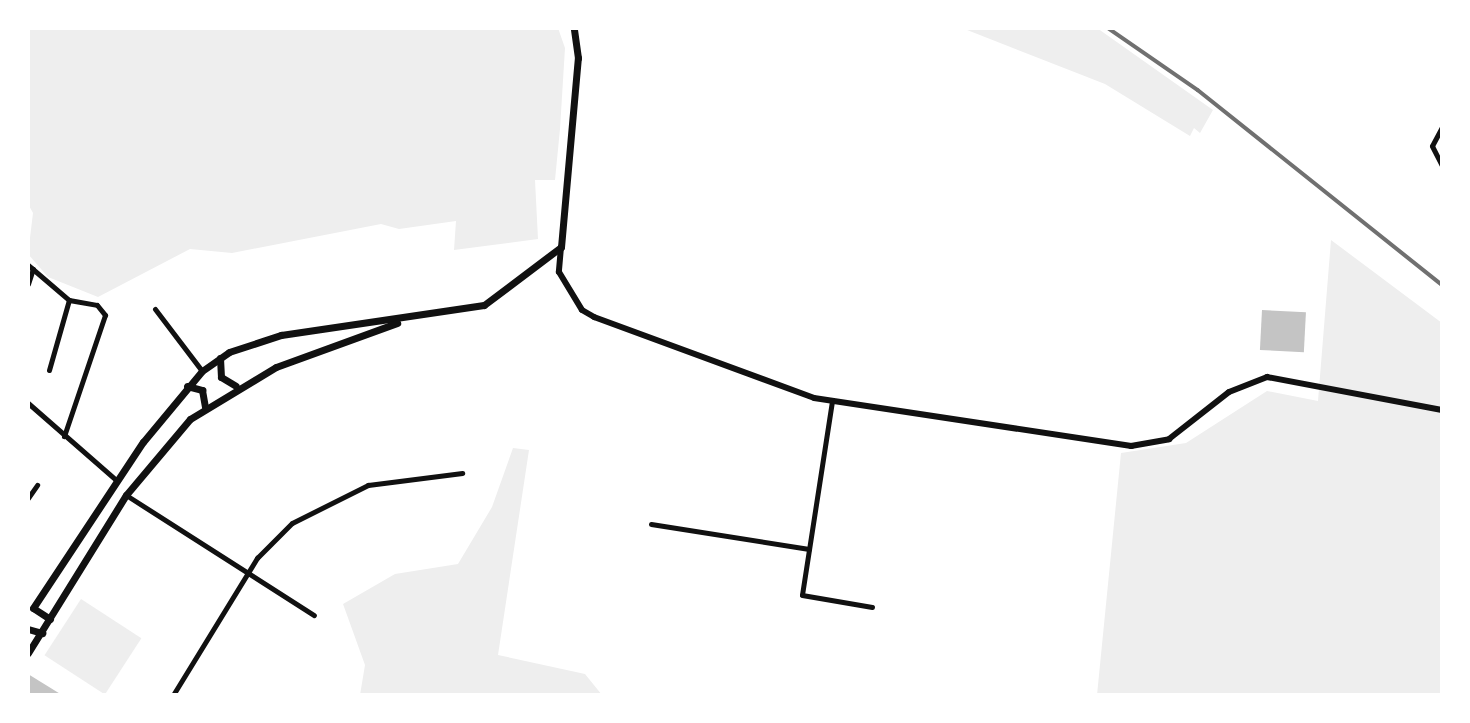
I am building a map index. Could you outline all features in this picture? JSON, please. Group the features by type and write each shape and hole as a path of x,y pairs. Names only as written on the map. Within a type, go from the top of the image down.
{"main road":[{"path":"50,619 30,609 117,481 187,386 202,371 220,358 281,335 401,321 484,305 561,247 579,52 574,28"},
{"path":"28,653 126,495 157,454 205,407 236,386 401,321"},
{"path":"220,358 221,377 236,386"},
{"path":"187,386 202,390 205,407"},
{"path":"28,629 42,633"}],"street":[{"path":"1442,127 1432,146 1442,166"},
{"path":"561,247 559,272 582,310 594,317 792,392 832,401 1131,446 1169,439 1229,392 1267,377 1442,410"},
{"path":"28,284 31,267"},
{"path":"31,267 69,299 97,305 105,315 64,436"},
{"path":"49,370 69,299"},
{"path":"155,309 202,371"},
{"path":"832,401 802,595 872,607"},
{"path":"28,404 117,481"},
{"path":"173,695 248,573 279,535 332,497 387,480 463,473"},
{"path":"28,498 37,485"},
{"path":"126,495 314,615"},
{"path":"650,524 809,549"}],"shaded area":[{"path":"28,28 558,28 565,48 560,129 555,180 535,180 538,239 454,250 456,221 399,229 381,224 232,253 190,249 98,297 48,277 28,254 33,213 28,204"},
{"path":"962,28 1097,28 1213,110 1200,133 1194,128 1190,136 1105,84"},
{"path":"1331,240 1442,323 1442,695 1097,695 1121,453 1186,443 1267,391 1318,401"},
{"path":"513,448 529,450 498,655 585,674 602,695 360,695 365,665 343,604 395,574 458,564 492,507"},
{"path":"81,599 141,638 105,694 45,655"}],"building":[{"path":"1262,310 1306,312 1304,352 1260,350"},
{"path":"28,674 62,695 28,695"}],"railway":[{"path":"1108,28 1198,90 1442,285"}]}
